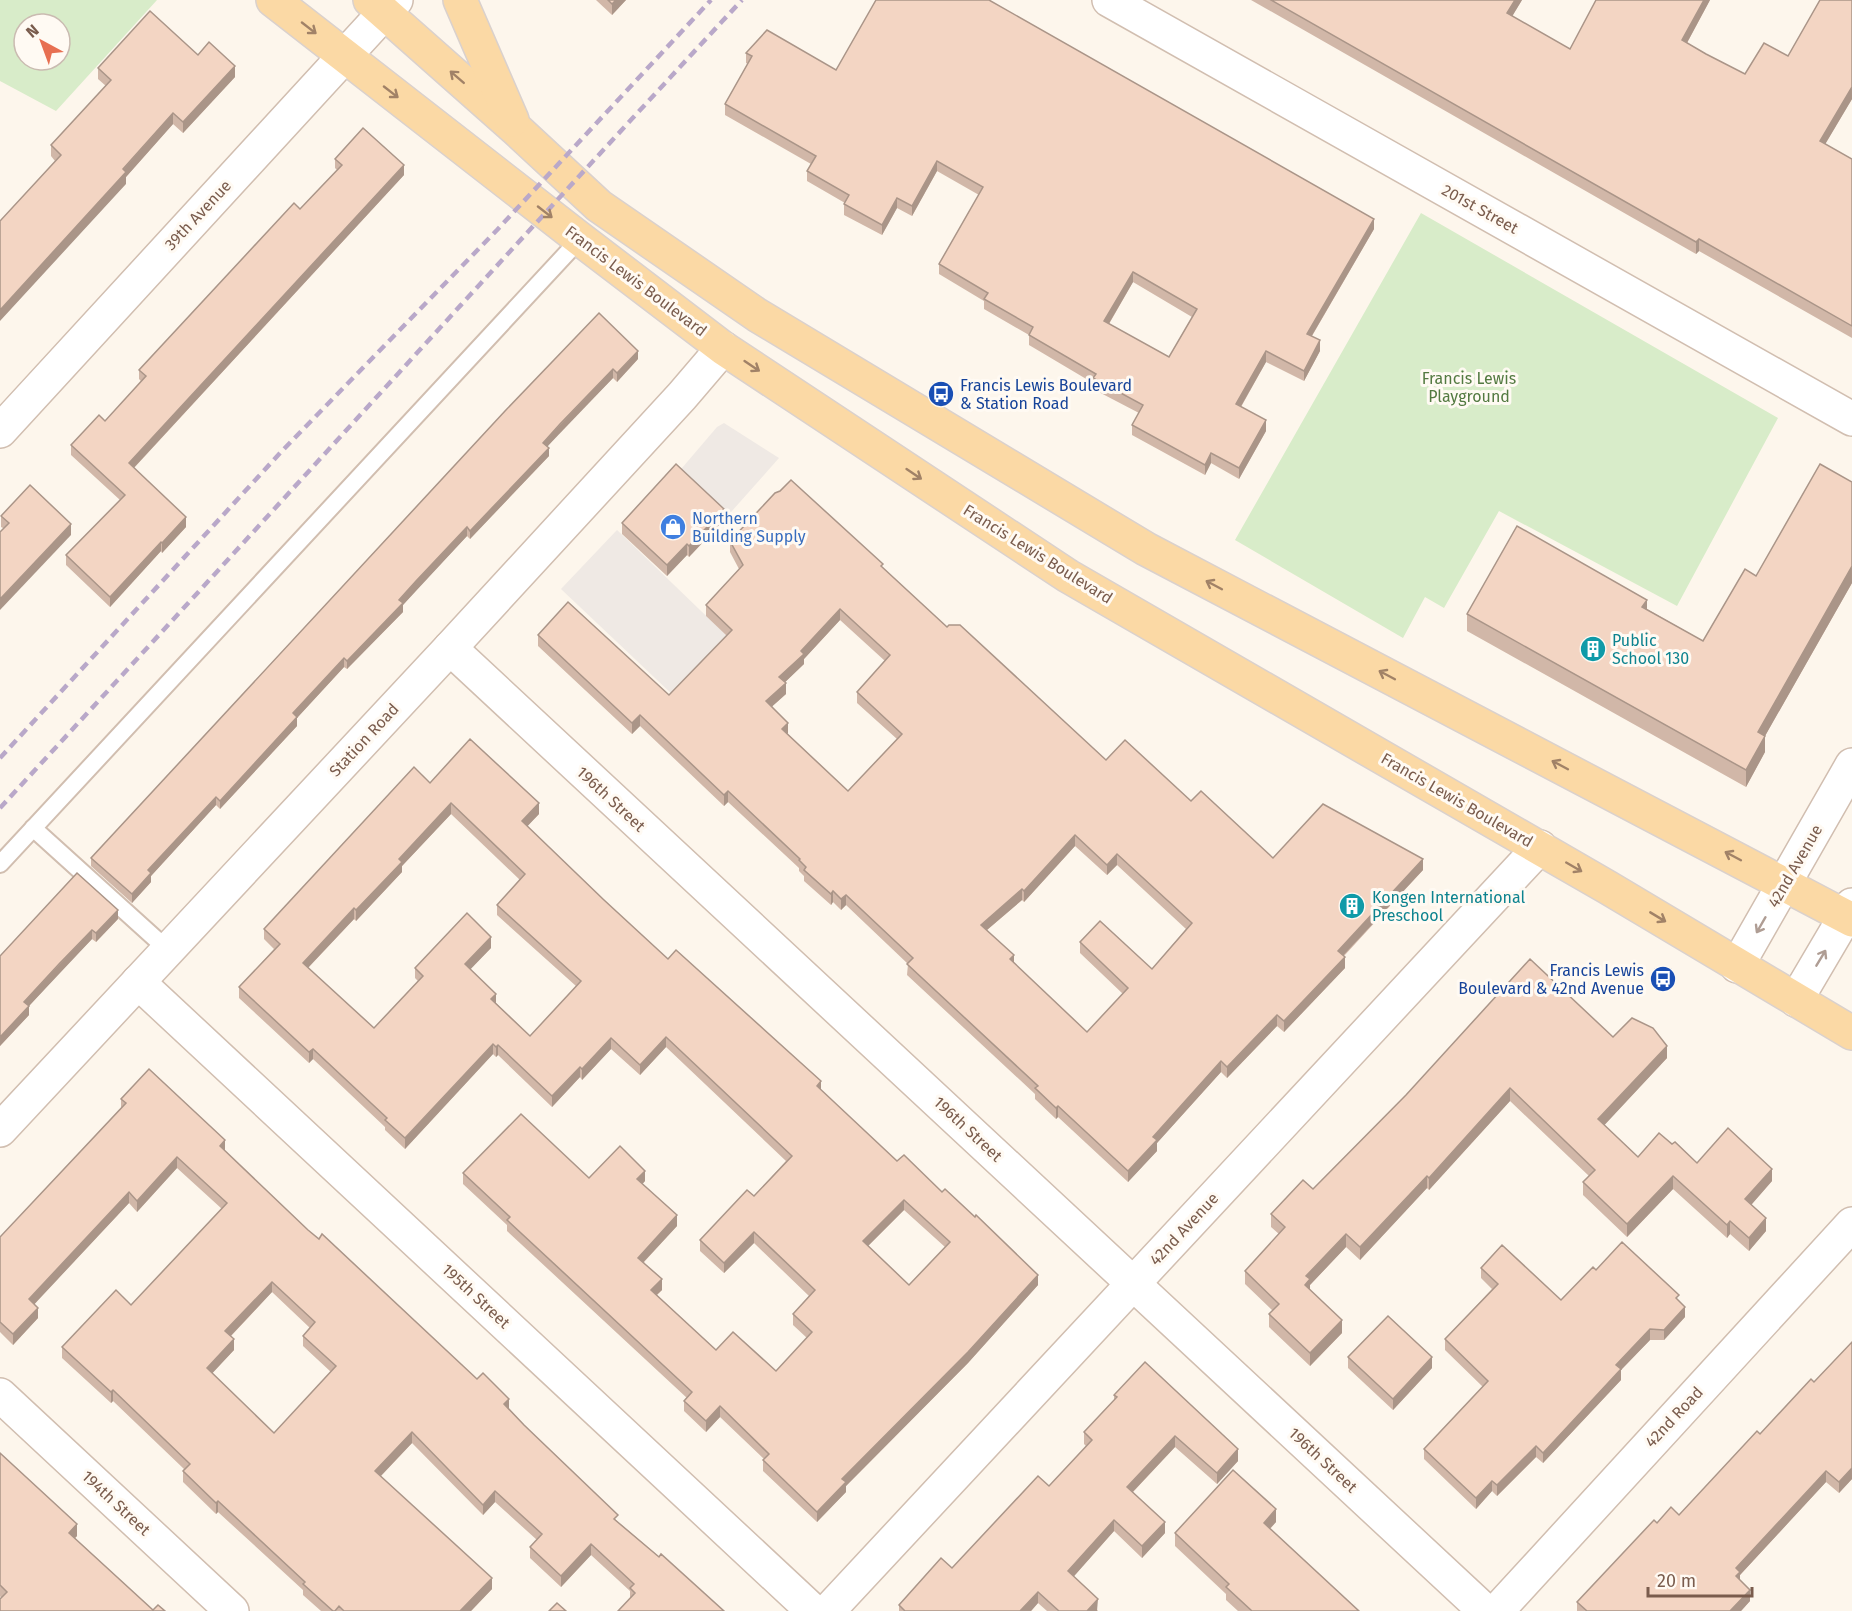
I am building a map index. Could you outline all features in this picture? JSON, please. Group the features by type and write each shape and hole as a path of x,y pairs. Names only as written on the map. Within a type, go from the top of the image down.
{"main road":[{"name":"Francis Lewis Boulevard","path":"273,0 723,348 1068,576 1540,847 1852,1034"},
{"path":"460,0 517,130"},
{"path":"383,4 599,207 757,315 1136,543 1784,884 1850,914"}],"street":[{"name":"201st Street","path":"1109,0 1852,419"},
{"name":"39th Avenue","path":"0,431 345,56 383,4"},
{"name":"Station Road","path":"0,1130 450,648 682,396 723,348"},
{"name":"196th Street","path":"450,648 1485,1611"},
{"name":"42nd Avenue","path":"1737,966 1852,765"},
{"name":"42nd Avenue","path":"828,1611 1540,847"},
{"path":"1796,1000 1850,914"},
{"name":"195th Street","path":"138,982 813,1611"},
{"name":"42nd Road","path":"1497,1611 1852,1224"},
{"name":"194th Street","path":"0,1395 232,1611"}],"lane":[{"path":"0,864 580,239"},
{"path":"33,828 168,950"}],"shaded area":[{"path":"724,423 779,458 724,520 676,475 717,427"},
{"path":"617,530 729,638 674,696 561,589"}],"green space":[{"path":"0,0 157,0 56,111 0,81"},
{"name":"Francis Lewis Playground","path":"1421,213 1778,418 1677,606 1499,511 1444,608 1425,597 1403,638 1235,540"}],"building":[{"path":"876,0 989,0 1374,219 1307,334 1320,340 1304,371 1266,351 1236,404 1266,420 1239,468 1211,453 1205,465 1132,425 1143,405 1093,378 1096,374 1029,335 1033,327 984,299 988,293 939,264 983,187 937,161 912,206 897,198 882,225 844,204 849,195 807,171 816,156 725,104 752,56 746,53 767,30 836,70","holes":["1133,272 1197,309 1169,357 1104,321"]},
{"path":"1271,0 1515,0 1507,13 1570,49 1596,0 1704,0 1682,40 1745,74 1764,43 1788,56 1820,0 1852,0 1852,87 1820,141 1852,159 1852,326 1699,239 1696,242"},
{"path":"150,11 198,55 209,42 235,66 183,122 173,113 123,169 126,172 0,310 0,221 61,155 51,145 111,80 98,68"},
{"path":"363,128 404,165 129,463 186,517 110,597 66,555 125,495 71,445 99,415 105,421 146,376 139,370 294,203 300,209 342,165 335,159"},
{"path":"599,313 638,351 617,373 613,369 560,424 543,443 549,448 470,531 467,527 399,600 403,603 347,661 344,658 293,713 297,717 220,801 216,797 148,870 151,873 132,894 91,858 505,411"},
{"name":"Northern Building Supply","path":"676,464 724,509 689,546 687,544 667,565 622,523"},
{"name":"Public School 130","path":"1820,464 1852,482 1852,566 1758,732 1765,736 1746,770 1467,614 1517,526 1647,600 1642,607 1703,641 1745,569 1756,576"},
{"path":"791,480 883,564 881,566 947,627 960,625 1106,760 1125,740 1191,801 1201,791 1273,858 1323,804 1423,859 1338,951 1345,957 1284,1021 1277,1015 1227,1067 1221,1061 1153,1137 1157,1140 1128,1171 1058,1106 1056,1108 1035,1088 1038,1086 907,964 913,958 846,895 841,899 833,891 831,894 804,870 806,867 800,859 728,791 724,795 640,715 632,723 538,635 568,602 669,695 732,630 706,605 743,565 730,541 775,493","holes":["840,609 890,655 857,692 902,734 848,791 782,729 788,723 766,701 786,683 779,677 804,654 801,651","1075,835 1107,865 1117,854 1192,923 1152,969 1100,921 1080,942 1128,988 1087,1032 1010,959 1014,955 981,925 1022,889 1024,891"]},
{"path":"30,485 71,524 0,599 0,532 9,523 1,516"},
{"path":"470,739 539,803 522,821 604,900 668,959 676,950 821,1081 817,1086 897,1161 904,1155 942,1192 945,1189 975,1217 976,1215 1038,1275 968,1352 842,1479 846,1482 817,1512 763,1460 769,1454 720,1406 706,1421 684,1401 692,1392 507,1220 510,1217 463,1173 521,1114 589,1178 620,1146 645,1171 637,1179 677,1215 638,1258 662,1279 651,1290 716,1350 733,1332 776,1371 812,1332 793,1314 815,1290 754,1232 724,1263 700,1240 747,1190 754,1196 792,1156 666,1037 640,1065 611,1038 552,1096 498,1045 496,1047 493,1044 405,1138 385,1120 387,1118 313,1049 309,1052 239,987 280,944 264,929 414,767 430,783","holes":["451,803 525,874 497,905 581,981 530,1036 491,999 496,994 465,964 491,937 467,913 415,968 423,976 374,1028 303,963 354,908 356,910 402,862 399,859","904,1200 950,1242 909,1285 863,1241"]},
{"path":"77,873 118,910 96,933 92,930 59,964 24,1002 29,1006 0,1037 0,956"},
{"path":"1530,959 1613,1037 1632,1018 1653,1028 1667,1046 1598,1119 1638,1157 1659,1133 1672,1144 1675,1142 1697,1163 1728,1128 1772,1169 1745,1199 1766,1218 1749,1238 1730,1221 1727,1225 1673,1176 1627,1224 1583,1182 1595,1170 1510,1088 1429,1178 1427,1176 1360,1247 1346,1234 1306,1276 1310,1279 1305,1285 1342,1320 1310,1353 1269,1314 1279,1304 1245,1271 1285,1227 1271,1214 1303,1180 1313,1189 1406,1095"},
{"path":"149,1069 225,1140 220,1146 308,1230 319,1239 322,1234 477,1379 483,1373 509,1399 504,1404 618,1515 614,1519 659,1557 661,1554 724,1611 618,1611 635,1593 630,1588 634,1584 591,1544 561,1576 530,1547 542,1534 495,1491 483,1505 412,1432 375,1471 492,1578 460,1611 344,1611 339,1606 333,1611 303,1584 305,1582 183,1471 190,1464 113,1390 111,1392 62,1347 116,1290 131,1305 227,1203 177,1157 137,1201 129,1192 29,1299 38,1308 13,1334 0,1322 0,1237 126,1103 121,1099","holes":["272,1282 315,1322 303,1336 336,1366 274,1433 207,1368 234,1339 225,1331"]},
{"path":"1622,1242 1679,1295 1676,1298 1685,1307 1664,1330 1650,1329 1616,1365 1621,1369 1543,1453 1536,1446 1497,1485 1492,1481 1476,1498 1424,1449 1488,1381 1445,1339 1498,1284 1481,1268 1502,1245 1561,1300 1593,1267 1596,1270"},
{"path":"1388,1316 1432,1357 1393,1399 1348,1357"},
{"path":"1852,1342 1852,1468 1839,1482 1826,1471 1736,1568 1740,1572 1736,1576 1750,1590 1730,1611 1587,1611 1577,1602 1654,1520 1657,1523 1671,1507 1679,1515 1757,1431 1760,1434 1811,1379 1814,1382"},
{"path":"1145,1362 1238,1449 1217,1473 1175,1436 1127,1487 1165,1522 1142,1546 1114,1520 1068,1571 1098,1599 1087,1611 1059,1611 1038,1592 1020,1611 905,1611 899,1605 941,1558 952,1568 1038,1476 1049,1486 1092,1440 1084,1432 1117,1397 1114,1395"},
{"path":"0,1453 77,1524 69,1533 153,1610 158,1605 165,1611 0,1611 0,1599 7,1592 0,1585"},
{"path":"1233,1470 1276,1509 1264,1523 1359,1611 1252,1611 1226,1587 1229,1584 1175,1533"},
{"path":"557,1603 566,1611 549,1611"}],"railway":[{"path":"0,758 281,452 497,230 711,0"},
{"path":"0,808 742,0"}],"place":[{"name":"Francis Lewis Boulevard & Station Road","path":"941,394"},
{"name":"Northern Building Supply","path":"673,527"},
{"name":"Public School 130","path":"1593,649"},
{"name":"Kongen International Preschool","path":"1352,906"},
{"name":"Francis Lewis Boulevard & 42nd Avenue","path":"1663,979"}]}
